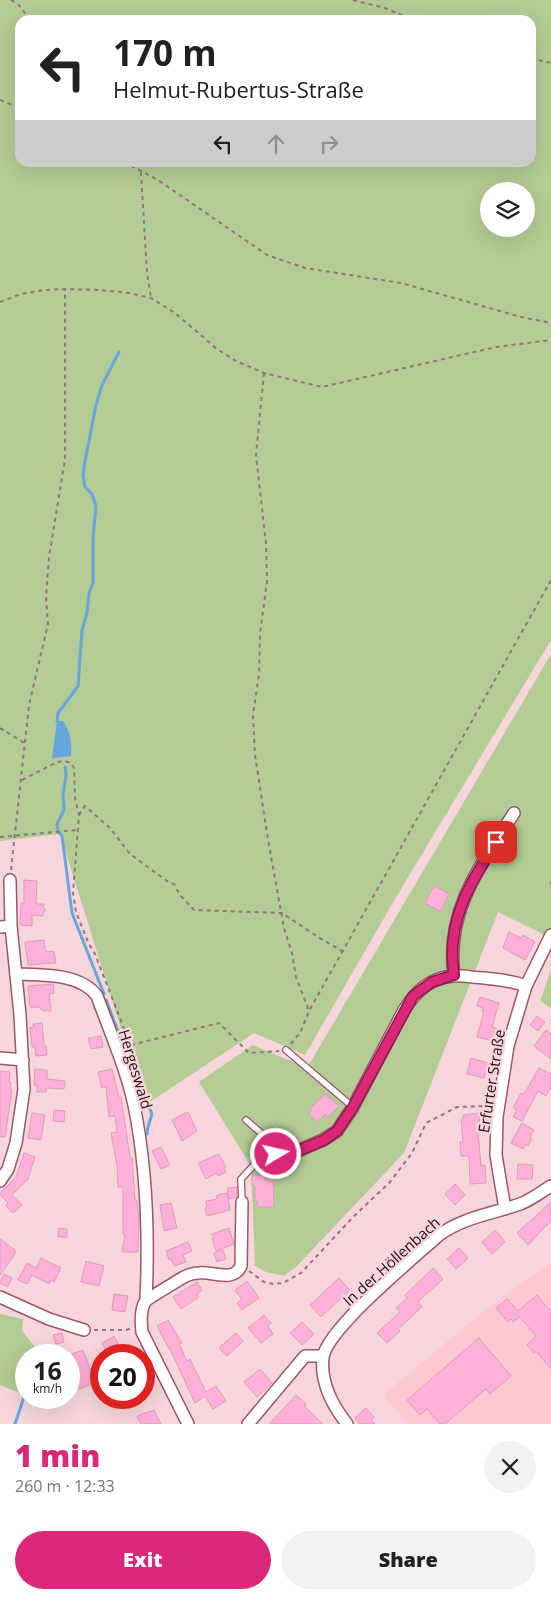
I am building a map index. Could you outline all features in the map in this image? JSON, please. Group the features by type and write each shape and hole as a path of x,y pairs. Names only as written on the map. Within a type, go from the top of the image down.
{"street":[{"path":"454,975 452,960 453,942 460,906 471,882 514,813"},
{"path":"0,1181 8,1169 16,1143 24,1089 16,974 5,926 10,880"},
{"name":"Erfurter Straße","path":"505,1209 496,1155 499,1105 508,1046 526,986 551,935"},
{"name":"Hergeswald","path":"16,974 66,979 91,988 97,996 134,1104 145,1188 148,1245 146,1300 141,1326"},
{"path":"286,1156 324,1140 337,1131 353,1107 413,996 432,982 454,975 510,980 526,986"},
{"path":"0,1058 23,1060"},
{"name":"In der Höllenbach","path":"324,1356 329,1343 339,1329 439,1235 466,1220 523,1203 551,1186"},
{"path":"146,1300 186,1276 200,1272 224,1276 239,1270 242,1266 242,1202"},
{"path":"0,1296 49,1319 84,1330"},
{"path":"141,1326 142,1332 188,1424"},
{"path":"248,1424 305,1356 324,1356 323,1374 327,1393 336,1410 347,1424"}],"lane":[{"path":"286,1050 353,1107"},
{"path":"246,1120 286,1156"},
{"path":"242,1202 241,1179 266,1152 286,1156"}],"path":[{"path":"10,0 20,5 27,15"},
{"path":"353,0 385,8 401,15"},
{"path":"536,59 551,63"},
{"path":"0,100 15,106"},
{"path":"132,167 158,180 266,255 305,268 401,283 521,317 551,323"},
{"path":"141,172 147,272 151,298"},
{"path":"10,880 29,705 48,624 46,598 49,557 65,459 65,289"},
{"path":"0,302 22,294 65,289 129,293 151,298 175,313 217,349 236,361 264,373 322,387 496,347 551,340"},
{"path":"264,373 256,455 266,544 267,581 260,634 259,674 253,715 256,765 284,928 292,953 296,977 309,1011"},
{"path":"130,1045 219,1023 249,1053 286,1050 301,1031 309,1011 551,580"},
{"path":"0,728 26,744"},
{"path":"22,780 57,762 65,761 71,763 74,768 75,798 79,815 74,893 76,912 113,999"},
{"path":"79,815 85,806 110,828 130,854 174,884 180,895 194,910 282,913 343,951"},
{"path":"0,838 78,830"},
{"path":"551,881 551,888"},
{"path":"242,1266 264,1282 273,1284 284,1283 301,1273 355,1215 390,1182 412,1153 426,1123 457,1106 499,1105"},
{"path":"84,1330 126,1330 141,1326"}],"shaded area":[{"path":"551,1262 551,1424 408,1424 383,1395 490,1306"}],"green space":[{"path":"0,0 551,0 551,640 395,899 305,1055 254,1033 145,1105 60,834 0,841"},
{"path":"551,654 551,938 498,912 404,1153 296,1267 284,1276 266,1272 255,1266 251,1166 199,1082 253,1045 307,1068"},
{"path":"551,970 551,1008 540,1001"},
{"path":"0,1314 23,1319 22,1331 33,1344 15,1344 15,1391 0,1385"}],"water":[{"path":"57,721 63,721 69,733 71,756 52,758"}],"building":[{"path":"24,880 37,881 36,904 44,904 43,907 46,910 43,916 32,915 32,926 20,925 21,903 24,903"},
{"path":"434,886 449,894 440,911 425,903"},
{"path":"509,932 521,938 523,935 535,942 525,960 503,948"},
{"path":"44,940 46,952 54,951 56,963 28,965 25,942"},
{"path":"53,984 54,993 49,994 51,1011 30,1007 28,986"},
{"path":"480,997 499,1003 492,1027 496,1028 493,1041 477,1037 484,1011 482,1011 483,1008 477,1006"},
{"path":"537,1016 545,1022 538,1031 530,1025"},
{"path":"42,1023 44,1046 46,1046 47,1055 36,1056 35,1047 32,1047 30,1028 34,1027 33,1024"},
{"path":"546,1030 551,1034 551,1059 534,1046"},
{"path":"101,1036 103,1047 91,1049 88,1038"},
{"path":"471,1058 488,1063 484,1078 467,1074"},
{"path":"539,1068 551,1074 551,1087 546,1096 538,1091 522,1121 513,1117 517,1110 513,1108 521,1093 524,1094"},
{"path":"35,1069 47,1070 47,1079 65,1081 64,1089 46,1088 46,1092 37,1092 37,1085 34,1085"},
{"path":"112,1069 119,1097 121,1097 130,1158 132,1158 135,1200 137,1200 139,1218 138,1252 122,1252 125,1235 123,1234 123,1187 118,1187 117,1165 111,1133 117,1132 115,1116 109,1117 106,1087 102,1088 98,1072"},
{"path":"0,1071 10,1072 9,1082 11,1082 10,1089 12,1090 5,1137 0,1137"},
{"path":"325,1094 339,1106 328,1117 325,1114 317,1122 309,1113 312,1111 310,1109"},
{"path":"54,1110 65,1111 64,1122 53,1121"},
{"path":"188,1112 197,1131 182,1141 172,1120"},
{"path":"32,1113 45,1115 41,1140 28,1138"},
{"path":"479,1113 480,1129 478,1130 481,1166 485,1165 486,1183 470,1184 469,1156 461,1156 460,1142 463,1142 461,1120 463,1120 463,1115"},
{"path":"522,1123 534,1130 528,1146 526,1144 523,1149 511,1143"},
{"path":"161,1147 170,1165 161,1169 152,1151"},
{"path":"24,1153 35,1157 28,1179 12,1195 22,1205 13,1213 6,1206 8,1203 0,1193 16,1177"},
{"path":"219,1154 226,1167 224,1168 226,1172 218,1176 217,1173 206,1179 198,1163"},
{"path":"518,1164 533,1165 532,1179 517,1179"},
{"path":"265,1175 265,1179 273,1179 274,1207 258,1207 257,1201 255,1201 255,1186 252,1186 252,1176"},
{"path":"455,1184 465,1195 455,1205 445,1194"},
{"path":"237,1187 237,1197 229,1199 227,1188"},
{"path":"227,1193 230,1210 207,1216 206,1201 217,1199 217,1195"},
{"path":"551,1202 551,1221 528,1245 517,1233"},
{"path":"171,1203 177,1228 164,1231 160,1205"},
{"path":"59,1228 67,1229 67,1237 58,1237"},
{"path":"229,1228 234,1244 216,1251 212,1234"},
{"path":"495,1230 505,1242 492,1254 482,1242"},
{"path":"0,1239 15,1250 15,1254 0,1275"},
{"path":"188,1242 192,1251 183,1255 186,1262 174,1266 171,1259 169,1260 166,1251"},
{"path":"459,1248 468,1258 456,1269 447,1259"},
{"path":"223,1250 226,1259 217,1262 214,1253"},
{"path":"41,1258 61,1268 54,1282 51,1280 49,1284 32,1275 27,1284 18,1280 27,1263 36,1268"},
{"path":"86,1261 104,1266 99,1286 81,1282"},
{"path":"433,1268 443,1279 418,1302 422,1307 398,1329 400,1331 387,1343 377,1333 400,1312 396,1308 407,1298 405,1295"},
{"path":"4,1274 12,1278 8,1287 0,1283"},
{"path":"339,1278 350,1290 321,1317 310,1305"},
{"path":"247,1281 259,1298 242,1310 237,1303 242,1299 235,1290"},
{"path":"197,1282 202,1290 197,1294 199,1297 181,1309 173,1297"},
{"path":"114,1294 128,1296 125,1312 112,1310"},
{"path":"537,1295 551,1312 551,1369 536,1351 534,1353 527,1345 536,1336 520,1317 513,1322 511,1319 508,1322 496,1308 507,1299 518,1311"},
{"path":"264,1315 271,1323 268,1326 273,1334 261,1343 248,1328"},
{"path":"168,1320 182,1343 179,1344 187,1361 190,1359 206,1392 216,1386 226,1401 213,1409 205,1396 195,1403 157,1326"},
{"path":"302,1322 314,1334 302,1345 290,1333"},
{"path":"62,1333 64,1342 56,1344 53,1335"},
{"path":"236,1333 243,1341 227,1356 219,1348"},
{"path":"114,1336 118,1344 102,1344"},
{"path":"479,1338 511,1376 490,1394 486,1389 445,1424 440,1424 427,1409 420,1415 407,1400"},
{"path":"83,1350 90,1369 90,1385 80,1389 80,1351"},
{"path":"260,1369 272,1383 257,1397 244,1382"},
{"path":"296,1395 306,1404 304,1406 323,1424 269,1424"},
{"path":"366,1408 374,1417 371,1419 375,1424 360,1424 355,1418"},
{"path":"154,1410 161,1424 141,1424 137,1416"}],"waterway":[{"path":"57,721 58,713 78,686 82,630 87,613 89,593 93,583 93,538 96,506 92,494 85,487 83,475 85,461 102,385 119,352"},
{"path":"65,767 64,810 57,824 58,831 62,836 72,913 104,994"},
{"path":"106,1000 131,1065 138,1100 150,1109 152,1114 147,1134"},
{"path":"15,1424 20,1409"}],"route":[{"path":"276,1154 286,1156 324,1140 337,1131 353,1107 413,996 421,988 432,982 454,975 452,960 453,942 460,906 471,882 496,842"}]}
